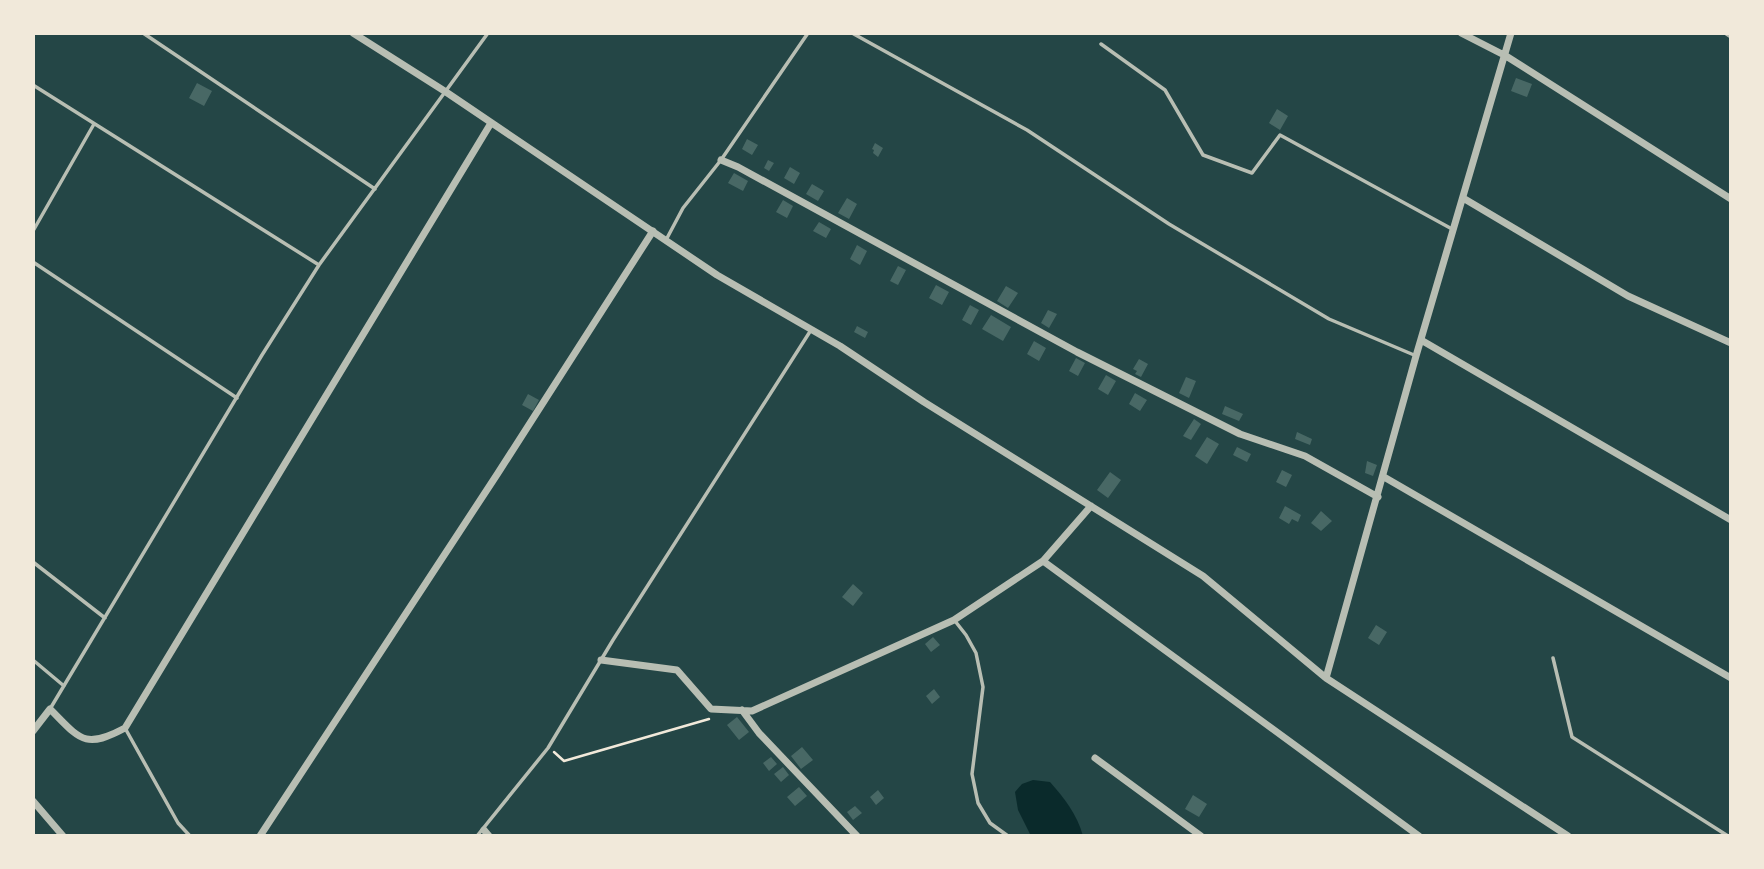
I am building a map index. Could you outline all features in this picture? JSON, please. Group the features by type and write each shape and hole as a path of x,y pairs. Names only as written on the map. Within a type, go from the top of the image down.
{"street":[{"path":"353,33 446,92 717,275 812,329 1203,576 1326,678 1568,836"},
{"path":"1461,33 1506,56 1731,199"},
{"path":"1326,678 1416,356 1511,33"},
{"path":"33,731 50,709 78,737 102,740 125,728 491,123"},
{"path":"721,160 1076,352 1240,434 1305,457 1378,497"},
{"path":"1463,198 1628,296 1731,343"},
{"path":"260,836 653,231"},
{"path":"1421,340 1731,520"},
{"path":"1384,477 1731,678"},
{"path":"601,660 677,670 710,709 752,711 954,620 1043,561 1091,506"},
{"path":"1043,561 1419,836"},
{"path":"742,710 759,733 857,836"},
{"path":"1095,758 1201,836"},
{"path":"33,801 62,836"}],"lane":[{"path":"143,33 375,189"},
{"path":"50,709 319,265 488,33"},
{"path":"666,240 683,208 721,160 808,33"},
{"path":"852,33 1027,130 1169,224 1329,319 1416,356"},
{"path":"1725,33 1731,37"},
{"path":"1101,44 1166,90 1203,155 1252,173 1280,135 1454,230"},
{"path":"33,85 319,265"},
{"path":"33,231 94,124"},
{"path":"33,262 237,398"},
{"path":"477,836 487,833 548,748 812,329"},
{"path":"33,562 105,618"},
{"path":"954,620 976,653 983,687 972,774 978,803 990,823 1008,836"},
{"path":"1553,658 1572,737 1728,836"},
{"path":"33,660 64,686"},
{"path":"125,728 178,823 190,836"}],"path":[{"path":"548,748 564,761 710,719 723,709"}],"shaded area":[{"path":"33,33 1731,33 1731,836 33,836"},
{"path":"1033,780 1050,782 1074,813 1083,836 1031,836 1018,810 1015,792 1022,784"}],"building":[{"path":"1516,78 1532,84 1527,97 1511,91"},
{"path":"197,83 212,91 204,106 189,98"},
{"path":"1277,109 1288,116 1280,130 1269,123"},
{"path":"747,139 758,145 752,155 742,149"},
{"path":"875,143 883,148 878,157 872,149"},
{"path":"768,160 774,163 769,171 764,168"},
{"path":"790,167 800,173 794,184 784,178"},
{"path":"734,173 748,181 743,191 728,183"},
{"path":"812,184 824,191 818,201 806,194"},
{"path":"847,198 857,204 849,219 838,213"},
{"path":"783,200 793,206 787,218 776,212"},
{"path":"819,222 831,229 826,238 813,231"},
{"path":"857,245 867,251 860,265 850,259"},
{"path":"898,266 906,270 898,285 890,281"},
{"path":"936,285 949,292 942,305 929,298"},
{"path":"1006,286 1018,293 1008,308 997,301"},
{"path":"970,305 979,310 971,325 962,320"},
{"path":"1048,310 1057,314 1049,328 1041,323"},
{"path":"991,315 1011,327 1003,341 982,329"},
{"path":"857,326 868,332 865,338 854,332"},
{"path":"1034,341 1046,348 1039,361 1027,354"},
{"path":"1076,358 1085,363 1078,376 1069,371"},
{"path":"1139,359 1148,364 1141,377 1135,374 1137,371 1133,369"},
{"path":"1106,375 1116,381 1108,395 1098,389"},
{"path":"1186,377 1196,381 1189,398 1179,393"},
{"path":"1135,393 1147,400 1140,411 1129,404"},
{"path":"528,394 539,400 533,411 522,405"},
{"path":"1225,406 1243,414 1239,421 1222,414"},
{"path":"1194,419 1201,424 1191,440 1183,436"},
{"path":"1297,432 1312,439 1310,445 1295,439"},
{"path":"1207,437 1219,444 1207,464 1195,456"},
{"path":"1237,447 1251,454 1247,462 1233,455"},
{"path":"1367,461 1377,465 1373,476 1365,473"},
{"path":"1282,470 1292,475 1286,487 1276,482"},
{"path":"1110,472 1121,480 1108,498 1097,490"},
{"path":"1285,506 1301,515 1298,522 1292,519 1289,524 1279,518"},
{"path":"1321,511 1332,521 1321,531 1311,523"},
{"path":"853,584 863,593 853,606 842,597"},
{"path":"1376,625 1387,632 1379,645 1368,638"},
{"path":"933,637 940,645 931,652 925,644"},
{"path":"934,689 940,697 932,704 926,696"},
{"path":"737,717 749,732 739,740 727,725"},
{"path":"802,747 813,760 801,769 791,756"},
{"path":"771,757 777,764 769,771 763,763"},
{"path":"783,767 789,775 781,782 774,774"},
{"path":"799,787 807,796 795,806 787,797"},
{"path":"878,790 884,798 876,805 870,797"},
{"path":"1193,795 1207,804 1199,817 1185,809"},
{"path":"855,806 862,813 853,820 847,812"}]}
